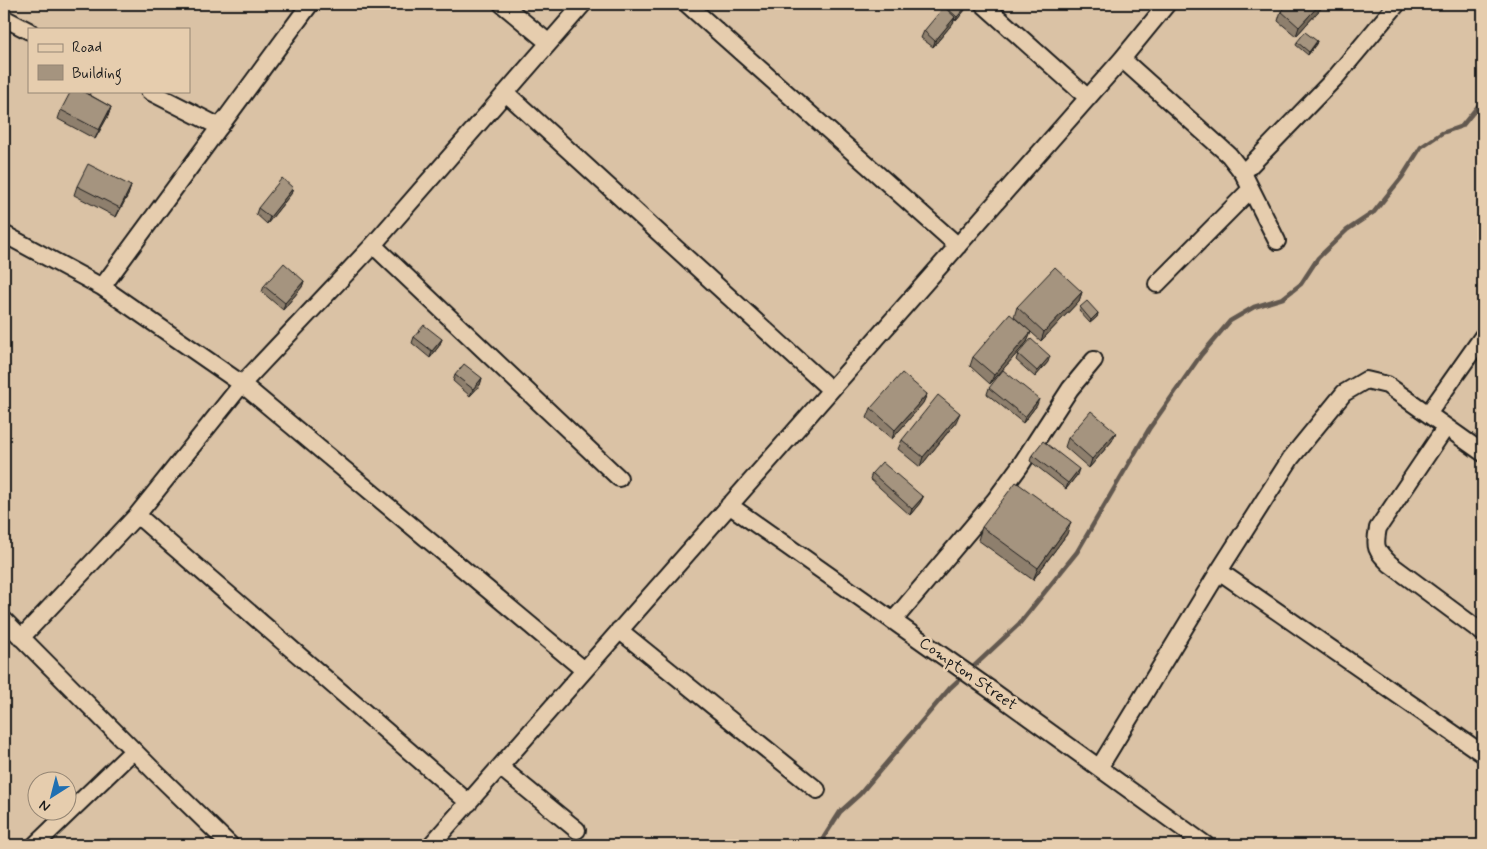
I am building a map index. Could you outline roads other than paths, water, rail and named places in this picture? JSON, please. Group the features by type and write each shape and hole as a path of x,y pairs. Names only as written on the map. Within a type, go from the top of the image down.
{"street":[{"path":"102,287 310,4"},
{"path":"502,4 549,43"},
{"path":"21,638 137,515 242,384 373,244 584,4"},
{"path":"687,4 958,246"},
{"path":"983,4 1088,98"},
{"path":"431,845 1088,98 1167,4"},
{"path":"1243,173 1335,78 1397,4"},
{"path":"4,18 28,30"},
{"path":"1122,59 1229,155 1243,173 1277,241"},
{"path":"150,92 220,127"},
{"path":"506,93 831,390"},
{"path":"1157,284 1251,189"},
{"path":"4,234 102,287 242,384 584,670"},
{"path":"373,244 619,478"},
{"path":"1428,414 1483,336"},
{"path":"893,621 995,500 1020,466 1070,389 1094,360"},
{"path":"1099,768 1219,571 1291,458 1344,392 1366,380 1387,386 1483,453"},
{"path":"1446,427 1378,528 1377,551 1390,564 1483,633"},
{"name":"Compton Street","path":"729,505 1206,845"},
{"path":"137,515 469,803"},
{"path":"1219,571 1483,753"},
{"path":"4,620 133,751 230,845"},
{"path":"619,630 817,790"},
{"path":"35,845 133,751"},
{"path":"500,767 577,830"}],"waterway":[{"path":"970,670 1019,624 1077,552 1149,429 1201,355 1230,321 1254,307 1283,298 1301,284 1318,258 1347,230 1374,212 1402,177 1421,147 1442,133 1462,126 1483,100"},
{"path":"827,845 824,837 840,812 860,794 950,688 964,675"}]}
